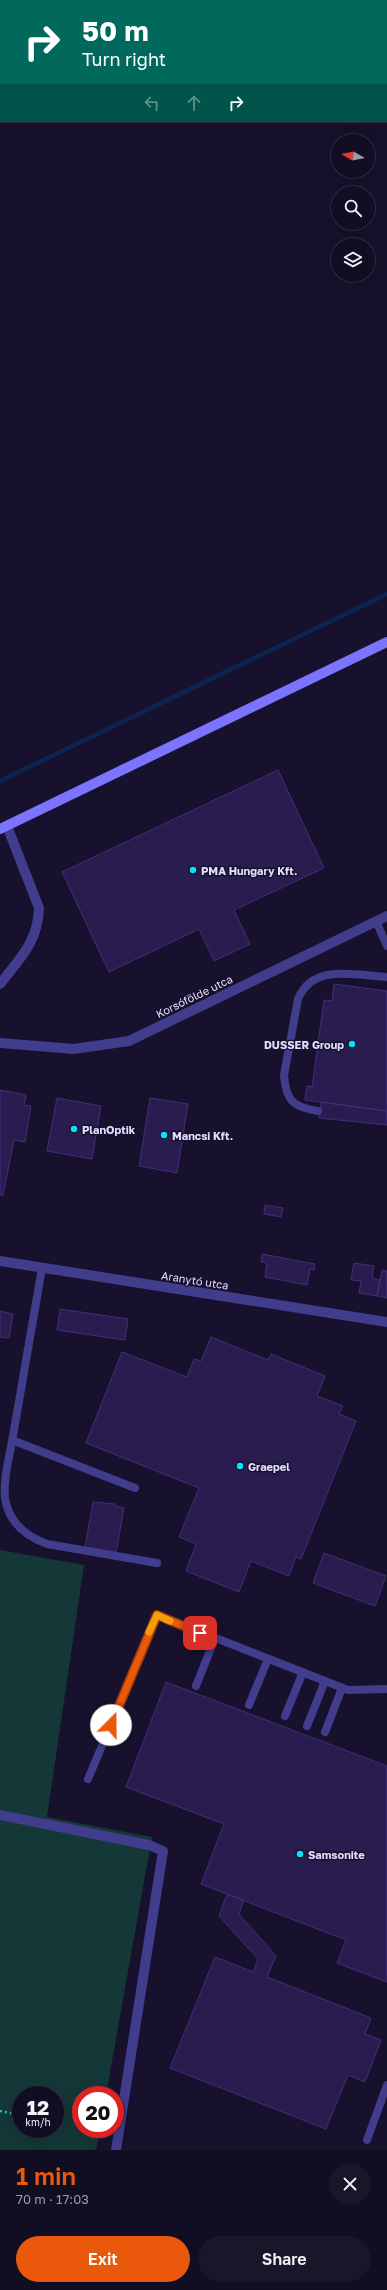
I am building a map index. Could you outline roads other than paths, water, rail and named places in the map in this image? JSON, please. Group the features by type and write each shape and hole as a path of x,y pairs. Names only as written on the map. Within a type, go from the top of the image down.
{"main road":[{"path":"3,828 387,642"}],"street":[{"path":"0,984 32,942 38,921 39,908 3,828"},
{"name":"Korsófölde utca","path":"0,1043 74,1049 129,1041 387,916"},
{"name":"Aranytó utca","path":"0,1261 387,1322"},
{"path":"0,1815 149,1845 162,1852 116,2150"}],"lane":[{"path":"376,922 387,946"},
{"path":"318,1111 301,1108 295,1105 287,1093 284,1084 285,1067 298,999 302,991 314,979 327,975 387,977"},
{"path":"42,1268 12,1440 5,1490 6,1503 18,1526 25,1533 47,1544 157,1563"},
{"path":"12,1440 135,1488"},
{"path":"88,1779 157,1615 348,1690 387,1689"},
{"path":"196,1686 215,1638"},
{"path":"249,1705 268,1659"},
{"path":"285,1716 303,1672"},
{"path":"307,1726 325,1681"},
{"path":"325,1732 342,1688"},
{"path":"367,2140 387,2085"}],"waterway":[{"path":"0,781 387,594"}],"place":[{"name":"PMA Hungary Kft.","path":"193,870"},
{"name":"DUSSER Group","path":"352,1044"},
{"name":"PlanOptik","path":"74,1129"},
{"name":"Mancsi Kft.","path":"164,1135"},
{"name":"Graepel","path":"240,1466"},
{"name":"Samsonite","path":"300,1854"}]}
